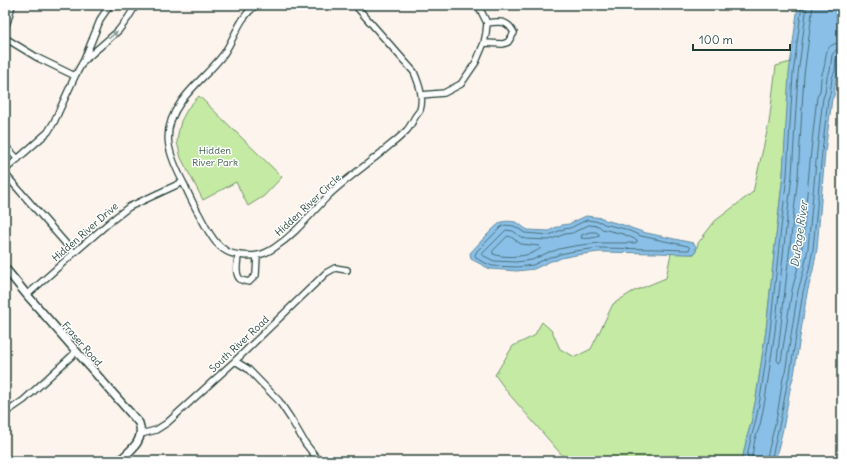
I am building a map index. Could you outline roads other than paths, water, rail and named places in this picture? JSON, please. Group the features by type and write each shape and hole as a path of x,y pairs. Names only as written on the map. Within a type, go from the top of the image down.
{"street":[{"path":"5,27 12,5"},
{"path":"5,170 48,132 84,60 101,18 110,5"},
{"path":"84,60 118,31 136,5"},
{"name":"Hidden River Circle","path":"256,5 242,20 223,54 181,102 172,119 168,141 172,161 212,238 223,248 232,253 238,255 257,256 274,248 292,235 330,194 407,130 420,109 421,95 414,72 355,5"},
{"path":"421,95 444,93 461,84 476,62 484,43 487,23 478,5"},
{"path":"484,43 502,44 508,42 514,33 506,23 487,23"},
{"path":"5,38 38,58 75,76"},
{"path":"5,146 18,159"},
{"path":"5,174 74,253"},
{"name":"Hidden River Drive","path":"27,295 129,207 183,182"},
{"path":"238,255 237,273 239,279 249,282 256,275 257,256"},
{"name":"Fraser Road","path":"5,268 76,352 139,423 141,434"},
{"name":"South River Road","path":"141,434 156,430 167,423 235,361 326,273 334,268 347,270"},
{"path":"5,413 24,400 76,352"},
{"path":"235,361 248,369 279,401 305,443 319,461"},
{"path":"119,461 136,445 141,434"}],"water":[{"name":"DuPage River","path":"798,5 842,5 842,38 839,72 836,78 834,96 832,99 825,152 817,249 807,293 794,375 782,434 775,461 742,461 756,398 766,330 783,174 789,73"},
{"path":"586,216 603,218 605,220 642,232 693,243 696,246 696,251 694,254 599,252 561,258 534,269 517,271 490,269 471,259 470,253 502,222 510,221 517,223 528,230 549,231"}],"park label":[{"name":"Hidden River Park","path":"215,156"}]}
